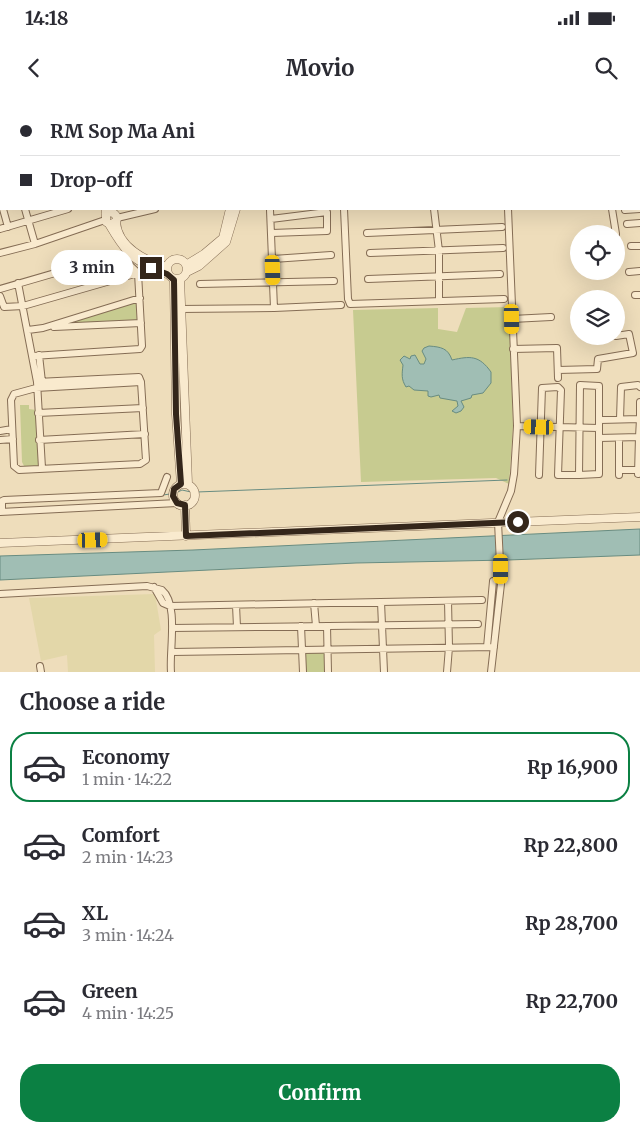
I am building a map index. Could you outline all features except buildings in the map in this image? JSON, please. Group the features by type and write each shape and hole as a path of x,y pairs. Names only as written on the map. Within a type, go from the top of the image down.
{"street":[{"path":"3,210 8,227"},
{"path":"25,210 35,244"},
{"path":"0,253 35,244 111,216 149,210"},
{"path":"184,484 177,280 187,268 223,238 230,210"},
{"path":"187,268 199,266 226,242 236,210"},
{"path":"270,210 274,308"},
{"path":"344,210 348,303 504,299"},
{"path":"434,210 439,251 439,300"},
{"path":"490,647 501,583 498,522 511,490 517,426 508,210"},
{"path":"612,210 615,225"},
{"path":"0,229 48,211"},
{"path":"271,220 326,212 327,231 272,233"},
{"path":"111,216 116,228 131,249 167,270 177,280 180,309 182,441"},
{"path":"627,224 640,223"},
{"path":"367,234 502,227"},
{"path":"630,246 640,246"},
{"path":"370,253 503,248"},
{"path":"0,289 117,255 138,273 142,346 140,350 36,356"},
{"path":"273,259 331,255"},
{"path":"167,270 174,259 181,260 187,268"},
{"path":"629,272 640,271"},
{"path":"0,296 4,307 23,306 138,273"},
{"path":"368,279 500,274"},
{"path":"200,284 334,281"},
{"path":"18,284 36,356 42,468"},
{"path":"43,328 140,298"},
{"path":"180,309 341,305"},
{"path":"512,319 551,317"},
{"path":"28,330 141,323"},
{"path":"558,370 597,369 598,359 633,353 629,334 625,335"},
{"path":"513,349 557,348 558,378"},
{"path":"141,382 143,408 146,460 140,464 15,469 12,396 22,390 38,384 141,382"},
{"path":"538,475 541,390 543,387 558,387 561,390 557,474 579,475 599,474 599,386 580,385 579,475"},
{"path":"620,419 621,387 638,385 640,387"},
{"path":"619,438 619,472 639,472 640,402"},
{"path":"38,413 143,408"},
{"path":"600,420 640,419"},
{"path":"517,426 599,428"},
{"path":"0,431 12,430"},
{"path":"599,438 619,438 639,432"},
{"path":"39,440 145,434"},
{"path":"0,440 13,439"},
{"path":"167,477 161,493 3,500 1,512 45,508 145,504 177,503 185,505 191,502 194,496 193,489 184,484"},
{"path":"177,503 173,498 174,489 184,484"},
{"path":"144,493 145,504"},
{"path":"104,496 105,506"},
{"path":"45,498 45,508"},
{"path":"185,505 186,536"},
{"path":"0,543 640,517"},
{"path":"491,672 490,647 493,580"},
{"path":"0,594 154,587 166,593 170,601 172,628 171,670 177,672"},
{"path":"170,606 482,600"},
{"path":"447,672 449,647 448,601"},
{"path":"381,602 384,672"},
{"path":"314,603 316,626"},
{"path":"236,605 237,627"},
{"path":"172,628 478,624"},
{"path":"301,626 303,672"},
{"path":"327,626 328,672"},
{"path":"172,652 490,647"}],"shaded area":[{"path":"155,594 161,630 154,635 155,672 68,672 67,655 41,661 29,598"}],"green space":[{"path":"136,301 137,321 52,326"},
{"path":"509,307 513,426 509,484 496,478 361,482 353,310 438,308 438,329 457,332 466,308"},
{"path":"20,405 29,405 29,409 36,410 39,466 24,466 22,462"},
{"path":"327,649 328,672 303,672 302,650"}],"water":[{"path":"429,346 444,349 452,360 474,358 487,366 491,372 491,383 483,393 472,395 471,398 461,401 464,407 461,411 456,413 452,411 458,406 457,401 440,398 439,395 431,397 428,396 428,391 414,390 409,386 406,387 404,384 402,376 403,365 400,360 404,356 410,359 411,356 415,355 420,364 424,364 426,359 422,351"},
{"path":"640,529 640,555 356,563 0,580 0,556 193,550"}],"waterway":[{"path":"197,492 507,480"},
{"path":"176,493 182,490 191,492"},
{"path":"163,495 170,494"}],"route":[{"path":"151,268 167,274 174,280 176,414 181,484 174,489 173,498 179,505 185,505 186,536 518,522"}]}
